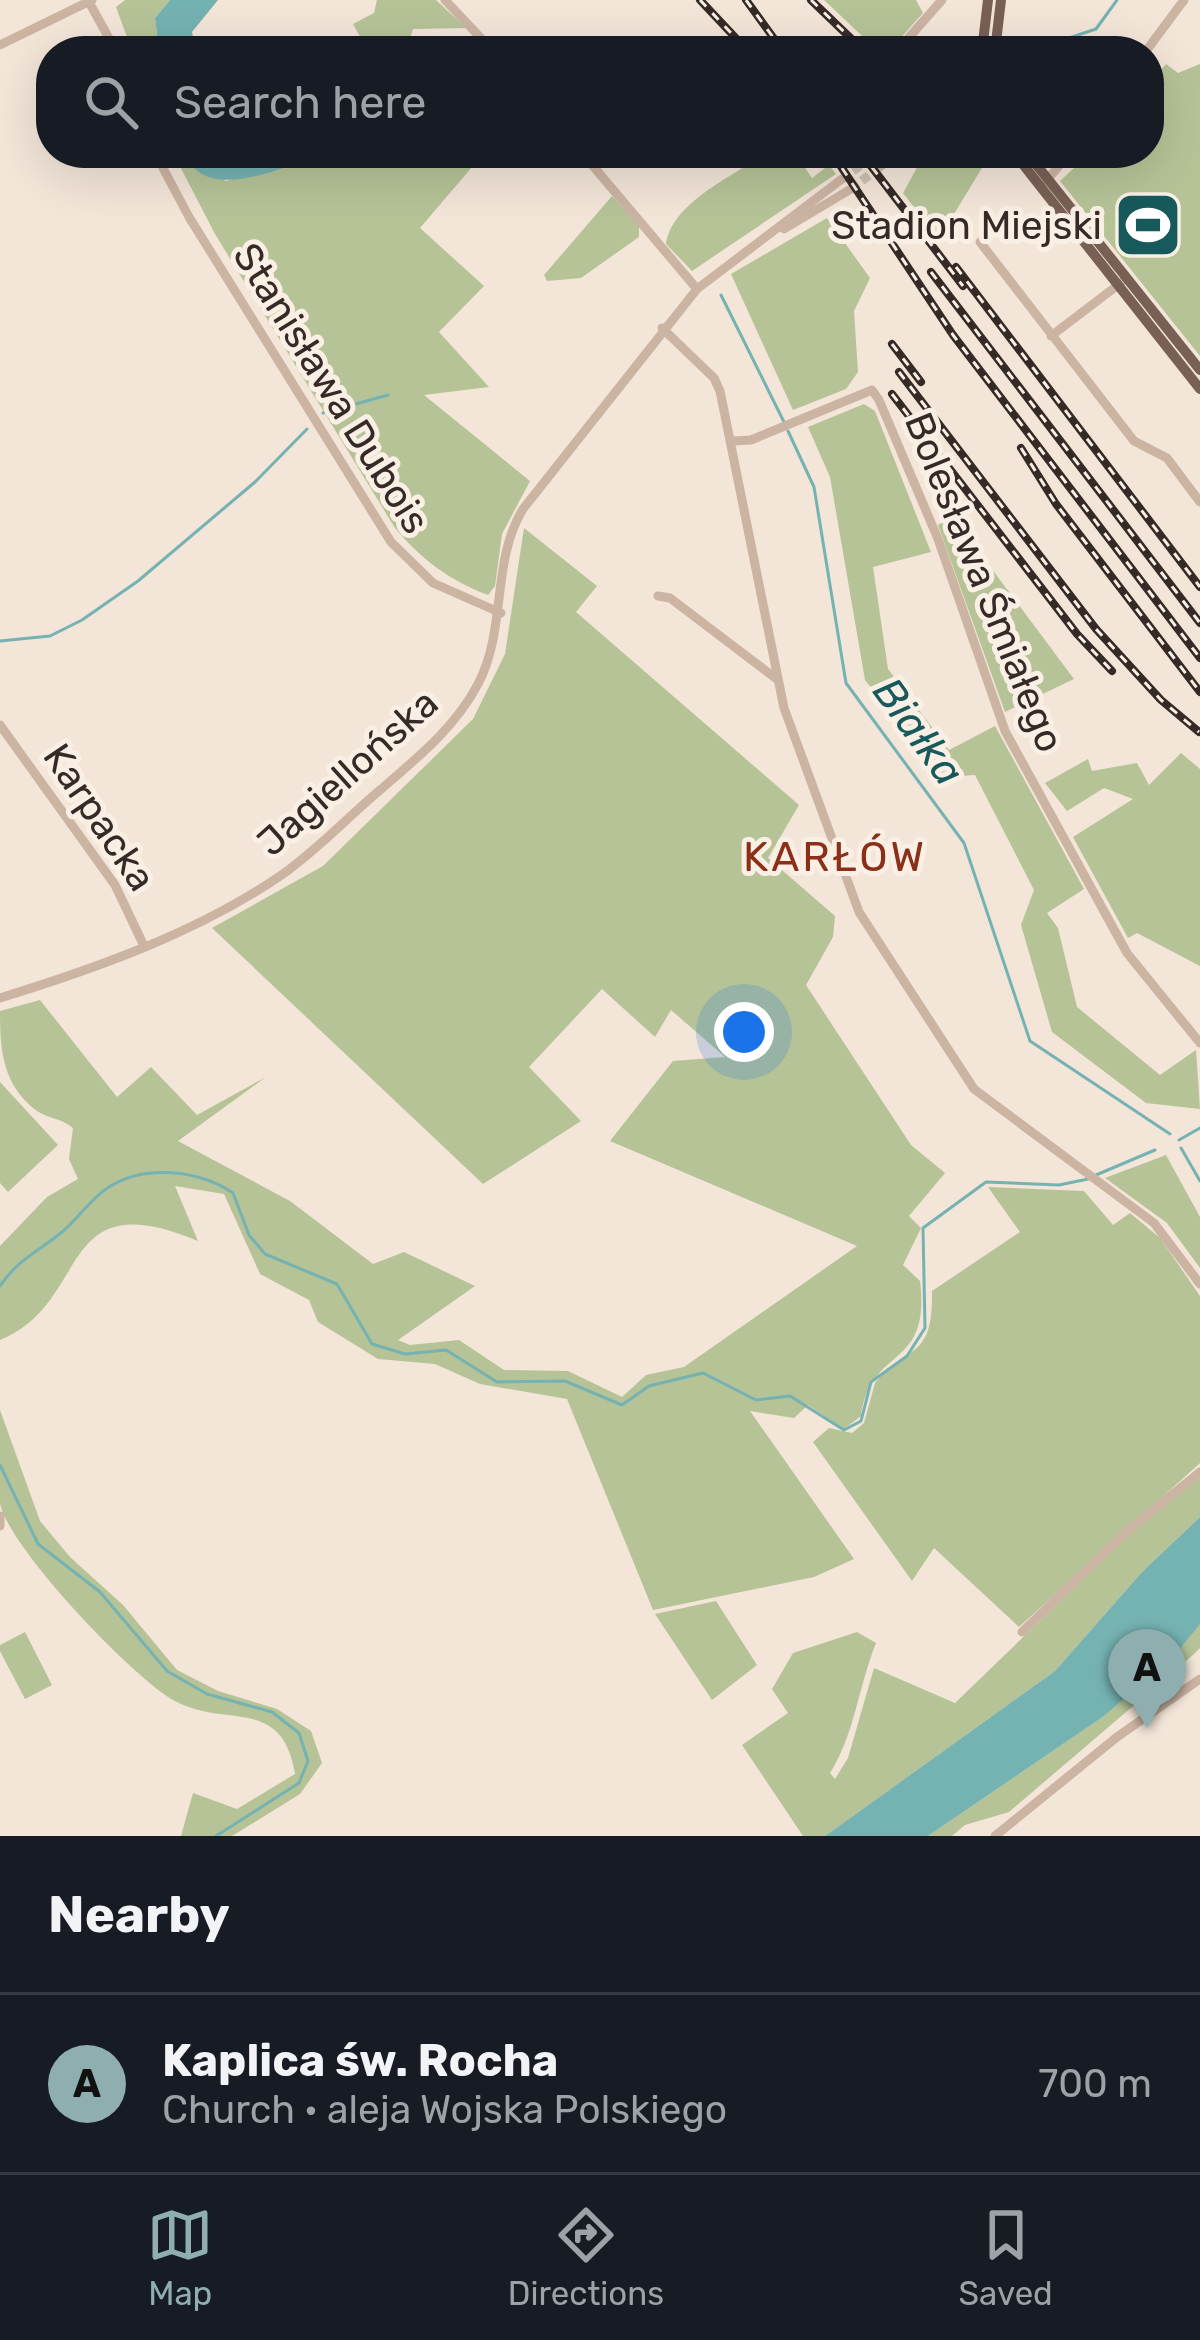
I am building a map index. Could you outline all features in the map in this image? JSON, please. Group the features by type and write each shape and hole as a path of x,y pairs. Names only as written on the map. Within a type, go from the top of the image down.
{"main road":[{"path":"986,36 988,0"},
{"path":"990,36 1001,0"},
{"path":"1026,168 1200,370"},
{"path":"1038,168 1200,388"}],"street":[{"path":"445,0 479,36"},
{"path":"910,36 942,0"},
{"path":"1157,36 1184,0"},
{"path":"0,45 91,1 108,36"},
{"name":"Stanisława Dubois","path":"163,168 391,542 433,583 500,613"},
{"path":"595,168 698,289"},
{"path":"1047,180 1057,168"},
{"name":"Jagiellońska","path":"0,998 144,946 286,872 434,742 476,687 500,613 514,524 662,328 698,289 842,179"},
{"name":"Jagiellońska","path":"762,239 851,189"},
{"path":"980,242 1135,441 1167,458 1200,502"},
{"path":"1051,336 1122,282"},
{"path":"662,328 715,378 733,441 784,708 866,925 974,1089 1165,1233 1200,1284"},
{"name":"Bolesława Śmiałego","path":"733,441 776,430 872,390 938,539 1005,730 1126,953 1200,1043"},
{"path":"658,596 670,598 778,680"},
{"name":"Karpacka","path":"0,725 115,885 144,946"},
{"path":"1022,1632 1125,1533 1200,1472"},
{"path":"0,1516 0,1526"},
{"path":"995,1836 1106,1745 1200,1679"}],"green space":[{"path":"125,0 170,0 155,18 157,36 127,36 116,7"},
{"path":"377,0 436,0 466,28 413,29 411,36 360,36 353,24 374,13"},
{"path":"824,0 916,0 923,13 902,36 862,36"},
{"name":"Stadion Miejski","path":"1200,64 1200,356 1060,181 1074,168 1164,168 1164,66 1178,73"},
{"path":"181,168 201,168 226,181 271,168 471,168 420,228 484,286 439,332 489,387 424,395 530,481 502,534 495,586 488,595 437,568 395,528 215,234"},
{"path":"742,168 805,168 812,178 831,168 836,174 692,271 666,244 680,215"},
{"path":"917,168 982,168 951,219 955,223 937,237 903,193"},
{"path":"612,196 639,226 639,237 581,278 547,281 544,275"},
{"path":"827,218 870,278 854,311 858,372 846,389 793,410 731,274"},
{"path":"864,404 875,411 931,552 873,567 888,669 949,750 995,726 1084,889 1047,913 1058,928 1077,1007 1160,1075 1196,1050 1200,1109 1146,1103 1052,1032 1021,925 1034,890 975,775 942,777 865,680 830,477 808,427"},
{"path":"953,517 1074,679 1005,712 938,525"},
{"path":"524,528 597,586 576,612 799,805 768,858 835,916 833,937 806,985 911,1145 945,1173 909,1216 921,1228 903,1265 920,1281 917,1330 876,1377 861,1416 844,1429 808,1405 794,1418 750,1411 854,1559 814,1577 653,1610 567,1399 480,1384 435,1364 378,1359 318,1322 309,1300 260,1274 224,1194 175,1186 198,1241 152,1226 119,1226 97,1236 50,1300 29,1322 0,1340 0,1246 47,1197 78,1179 69,1159 73,1128 25,1101 10,1078 2,1052 0,1011 40,1000 117,1097 151,1067 197,1115 266,1077 178,1141 290,1201 373,1264 404,1252 475,1286 398,1340 410,1345 459,1340 504,1370 568,1371 622,1397 646,1375 684,1367 857,1246 610,1141 673,1061 725,1057 671,1010 655,1037 602,989 529,1067 581,1121 483,1184 212,928 323,866 473,719 505,654"},
{"path":"1181,753 1200,769 1200,966 1137,933 1128,938 1073,837 1133,799 1104,788 1067,811 1045,783 1088,759 1092,771 1137,763 1149,785"},
{"path":"0,1082 58,1145 8,1192 0,1183"},
{"path":"1166,1155 1200,1217 1200,1268 1167,1223 1105,1178"},
{"path":"988,1187 1084,1191 1113,1225 1130,1213 1160,1238 1200,1296 1200,1463 1019,1627 934,1548 912,1581 813,1442 829,1428 852,1433 864,1423 875,1383 924,1339 932,1291 1020,1232"},
{"path":"0,1410 40,1521 70,1557 123,1605 177,1670 218,1691 277,1709 311,1731 322,1763 300,1794 232,1836 181,1836 193,1793 237,1809 295,1774 288,1749 265,1724 195,1709 156,1688 48,1579 8,1523 0,1503"},
{"path":"1200,1476 1200,1517 1142,1572 1055,1671 825,1836 803,1836 742,1745 788,1713 772,1689 793,1653 857,1632 876,1643 845,1743 830,1773 835,1779 848,1758 874,1668 955,1703 1132,1532"},
{"path":"716,1601 757,1665 712,1700 655,1614"},
{"path":"1200,1624 1200,1648 1194,1654 1009,1812 965,1825 952,1836 928,1836 1104,1716"},
{"path":"25,1632 52,1685 25,1699 0,1645"}],"water":[{"path":"170,0 218,0 193,36 157,36 155,18"},
{"path":"194,168 282,168 227,180"},
{"path":"1200,1517 1200,1624 1178,1651 1104,1716 928,1836 825,1836 1055,1671 1142,1572"}],"waterway":[{"name":"Białka","path":"1075,36 1096,29 1117,0"},
{"name":"Białka","path":"721,295 784,422"},
{"path":"323,413 388,395"},
{"path":"0,641 50,636 82,620 138,581 255,482 307,429"},
{"name":"Białka","path":"788,431 814,487 846,683 964,843 1030,1041 1170,1134"},
{"path":"1179,1140 1200,1128"},
{"name":"Białka","path":"1181,1148 1200,1181"},
{"path":"1096,1175 1155,1150"},
{"path":"0,1286 21,1262 62,1232 109,1187 139,1175 188,1175 233,1193 249,1235 265,1254 337,1284 372,1344 405,1354 446,1350 497,1382 565,1381 622,1405 649,1386 703,1373 756,1400 790,1396 844,1430 861,1421 871,1382 907,1356 925,1328 923,1228 986,1182 1059,1185 1088,1179"},
{"path":"0,1465 38,1544 100,1592 167,1671 207,1694 272,1712 299,1733 308,1761 299,1783 216,1836"}],"tunnel":[{"path":"842,179 857,168"},
{"path":"851,189 878,168"}],"railway":[{"path":"700,0 734,36"},
{"path":"746,0 772,36"},
{"path":"811,0 848,36"},
{"path":"842,168 953,335 1200,658"},
{"path":"873,168 963,286"},
{"path":"956,267 1200,587"},
{"path":"931,272 1200,623"},
{"path":"892,344 921,382"},
{"path":"899,372 1096,629 1161,700 1199,732"},
{"path":"892,394 1077,634 1112,671"},
{"path":"1021,448 1056,504 1200,692"}],"place":[{"name":"Stadion Miejski","path":"1148,225"},
{"name":"Kaplica św. Rocha","path":"1147,1728"}],"district":[{"name":"KARŁÓW","path":"835,856"}]}
